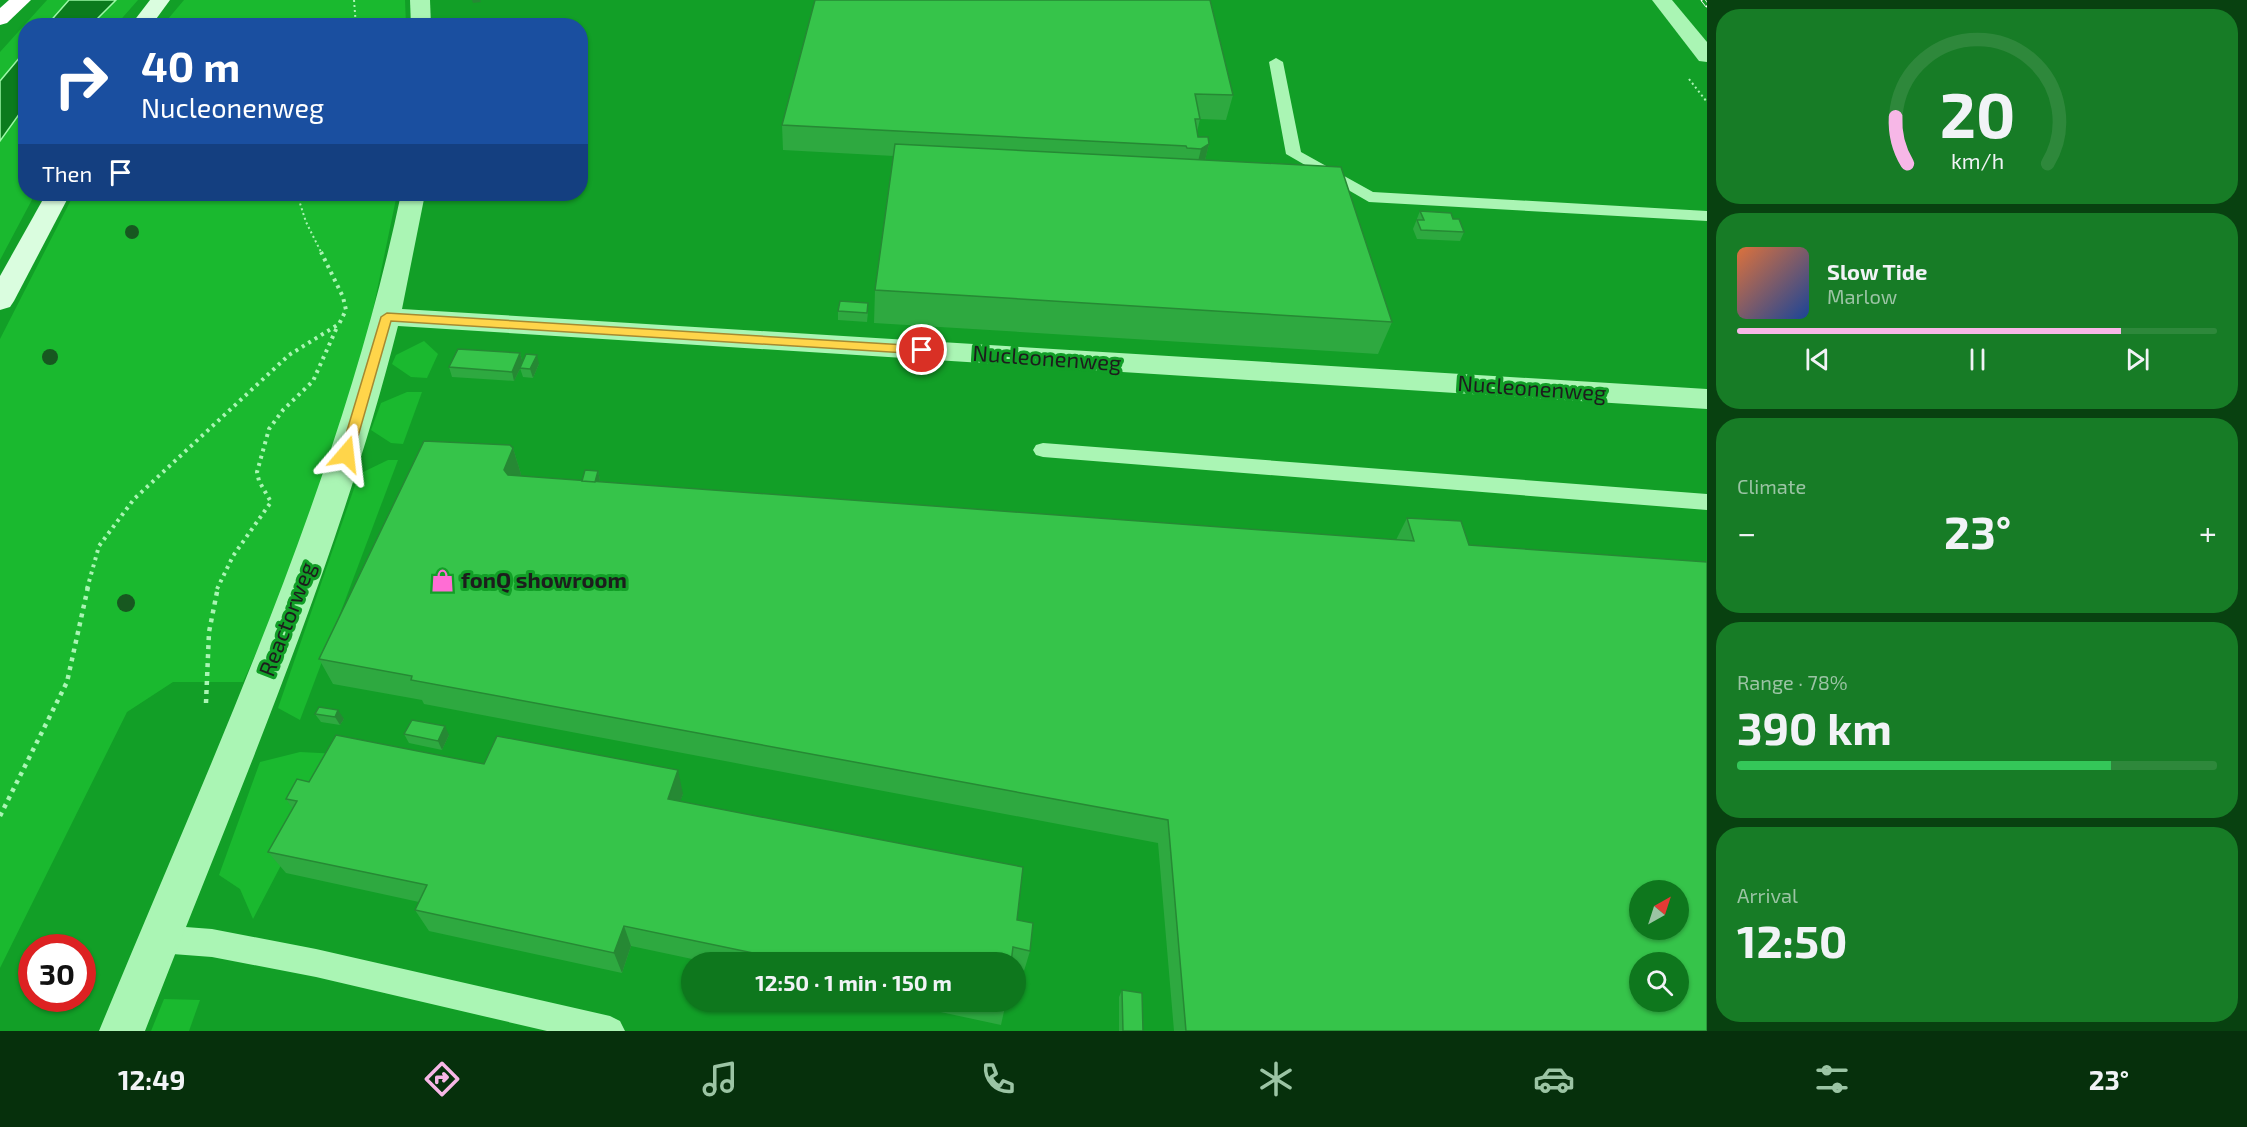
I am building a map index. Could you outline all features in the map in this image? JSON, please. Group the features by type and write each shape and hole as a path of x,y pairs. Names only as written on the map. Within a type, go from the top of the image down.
{"highway":[{"path":"0,19 21,0"}],"main road":[{"path":"146,18 160,0"},
{"path":"163,18 176,0"},
{"path":"0,301 54,201"}],"street":[{"path":"420,0 421,18"},
{"path":"1662,0 1707,56"},
{"name":"Reactorweg","path":"122,1031 257,697 324,519 349,445 387,317 412,201"},
{"name":"Nucleonenweg","path":"387,317 1707,399"}],"lane":[{"path":"1276,62 1294,154 1369,197 1707,216"},
{"path":"1043,450 1707,502"},
{"path":"159,939 213,943 316,963 610,1031"}],"path":[{"path":"354,0 355,18"},
{"path":"206,703 216,592 231,560 271,502 259,482 257,472 269,429 283,410 313,381 346,310 343,297 306,222 299,201"},
{"path":"0,816 67,682 84,600 99,546 134,499 289,356 340,321"}],"shaded area":[{"path":"47,0 138,0 122,18 31,18"},
{"path":"69,0 116,0 98,18 53,18"},
{"path":"184,0 405,0 406,18 169,18"},
{"path":"18,32 18,201 31,201 0,260 0,52"},
{"path":"18,59 18,116 0,141 0,81"},
{"path":"70,201 396,201 362,363 312,529 243,682 173,682 127,712 0,968 0,339"},
{"path":"424,341 438,354 427,378 411,377 392,364 396,355"},
{"path":"407,392 422,392 403,444 391,443 371,430 381,403"},
{"path":"388,460 398,460 300,720 278,708 359,474"},
{"path":"300,752 339,754 253,919 240,889 219,875 260,762"},
{"path":"164,999 200,1000 189,1031 151,1031"}],"building":[{"path":"815,0 1210,0 1233,95 1195,94 1200,119 1195,119 1198,137 1208,137 1209,144 1201,149 1186,146 782,125"},
{"path":"895,144 1341,167 1392,322 875,290"},
{"path":"1420,211 1451,213 1453,219 1459,219 1464,232 1421,230 1417,220 1424,220"},
{"path":"840,301 868,303 867,313 838,311"},
{"path":"458,349 520,353 512,372 449,367"},
{"path":"526,354 537,355 530,369 520,368"},
{"path":"424,441 510,445 513,448 504,470 508,475 1414,541 1407,518 1461,521 1469,545 1707,562 1707,1031 1186,1031 1168,820 411,680 412,676 319,659"},
{"path":"585,470 598,471 595,482 582,481"},
{"path":"319,707 338,710 335,717 315,714"},
{"path":"412,720 445,726 438,741 404,734"},
{"path":"336,735 484,764 497,736 678,770 668,799 1023,867 1017,920 1033,923 1030,951 1013,947 1012,952 748,952 624,926 614,953 415,910 427,885 268,852 297,801 286,799 297,779 309,782"},
{"path":"1122,990 1142,993 1143,1031 1123,1031"}],"railway":[{"path":"1703,0 1707,5"}],"place":[{"name":"fonQ showroom","path":"443,580"}],"route":[{"path":"346,454 387,317 922,350"}]}
